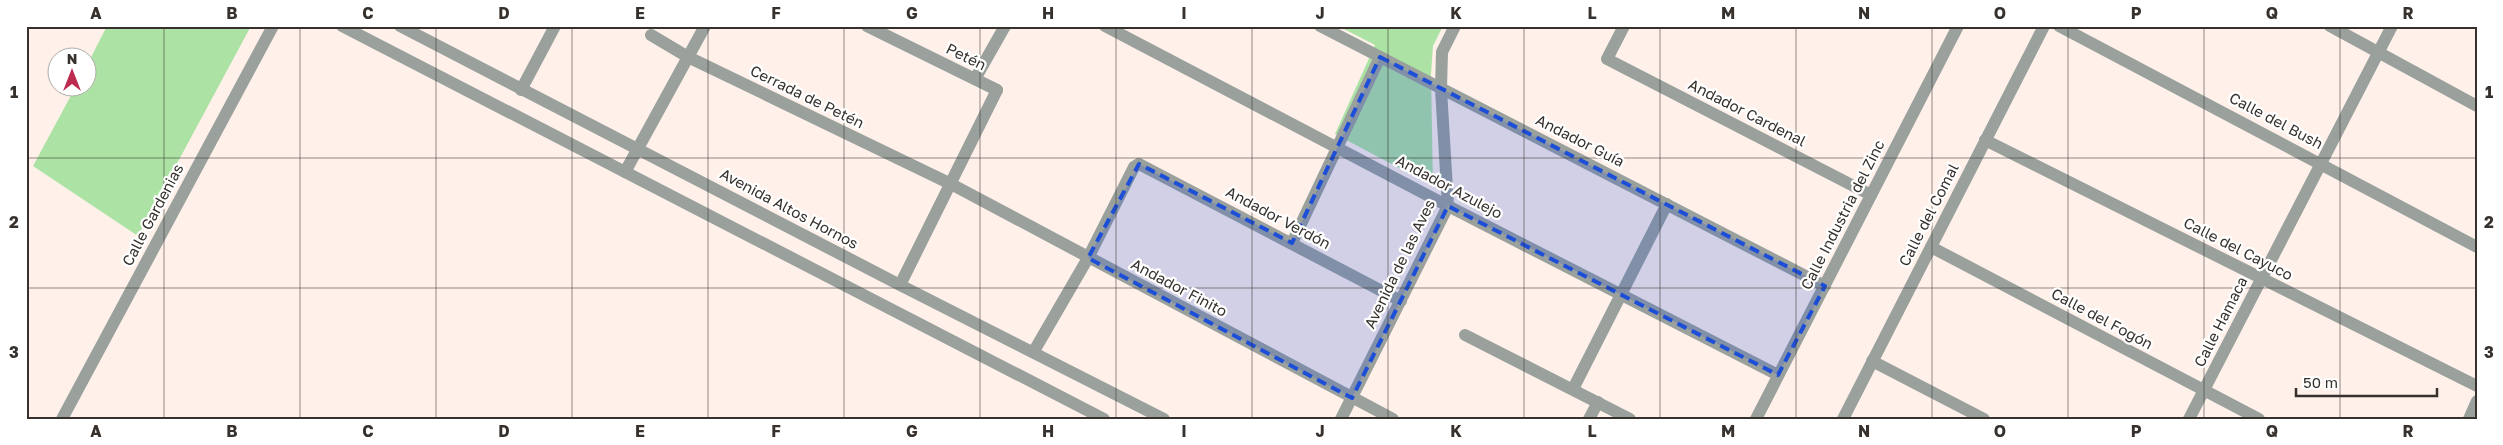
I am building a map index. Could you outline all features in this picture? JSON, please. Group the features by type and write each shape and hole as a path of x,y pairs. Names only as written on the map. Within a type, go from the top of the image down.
{"street":[{"name":"Calle Gardenias","path":"62,419 273,26"},
{"path":"342,26 1104,419"},
{"name":"Avenida Altos Hornos","path":"400,26 900,285 1034,351 1164,419"},
{"path":"521,90 555,26"},
{"path":"625,172 705,26"},
{"name":"Petén","path":"867,26 997,90 951,184"},
{"path":"975,79 1004,26"},
{"name":"Andador Azulejo","path":"1105,26 1339,147 1448,206 1778,375"},
{"name":"Andador Guía","path":"1320,26 1825,286"},
{"name":"Avenida de las Aves","path":"1341,419 1448,206 1441,89 1442,52 1455,26"},
{"name":"Andador Cardenal","path":"1624,26 1607,59 1871,195"},
{"name":"Calle Industria del Zinc","path":"1756,419 1958,26"},
{"name":"Calle del Comal","path":"1843,419 2044,26"},
{"name":"Calle del Bush","path":"2059,26 2477,247"},
{"path":"2330,26 2477,106"},
{"name":"Calle Hamaca","path":"2189,419 2392,26"},
{"name":"Cerrada de Petén","path":"650,36 688,57 951,184"},
{"path":"1292,244 1380,57"},
{"name":"Calle del Cayuco","path":"1985,140 2477,386"},
{"name":"Andador Verdón","path":"1088,258 1134,167 1139,164 1401,301"},
{"path":"900,285 951,184"},
{"name":"Andador Finito","path":"951,184 1393,419"},
{"path":"1573,389 1667,204"},
{"name":"Calle del Fogón","path":"1931,247 2258,419"},
{"path":"1034,351 1088,258"},
{"path":"1465,335 1630,419"},
{"path":"1872,361 1984,419"},
{"path":"2469,419 2477,401"},
{"path":"1589,419 1598,402"}],"highlighted area":[{"path":"1380,57 1825,286 1778,375 1448,206 1352,398 1088,258 1139,164 1292,243"}],"green space":[{"path":"107,26 251,26 138,236 33,166 70,98 98,98 98,48 96,48"},
{"path":"1338,26 1443,26 1433,46 1431,74 1433,186 1335,134 1375,45"}]}
